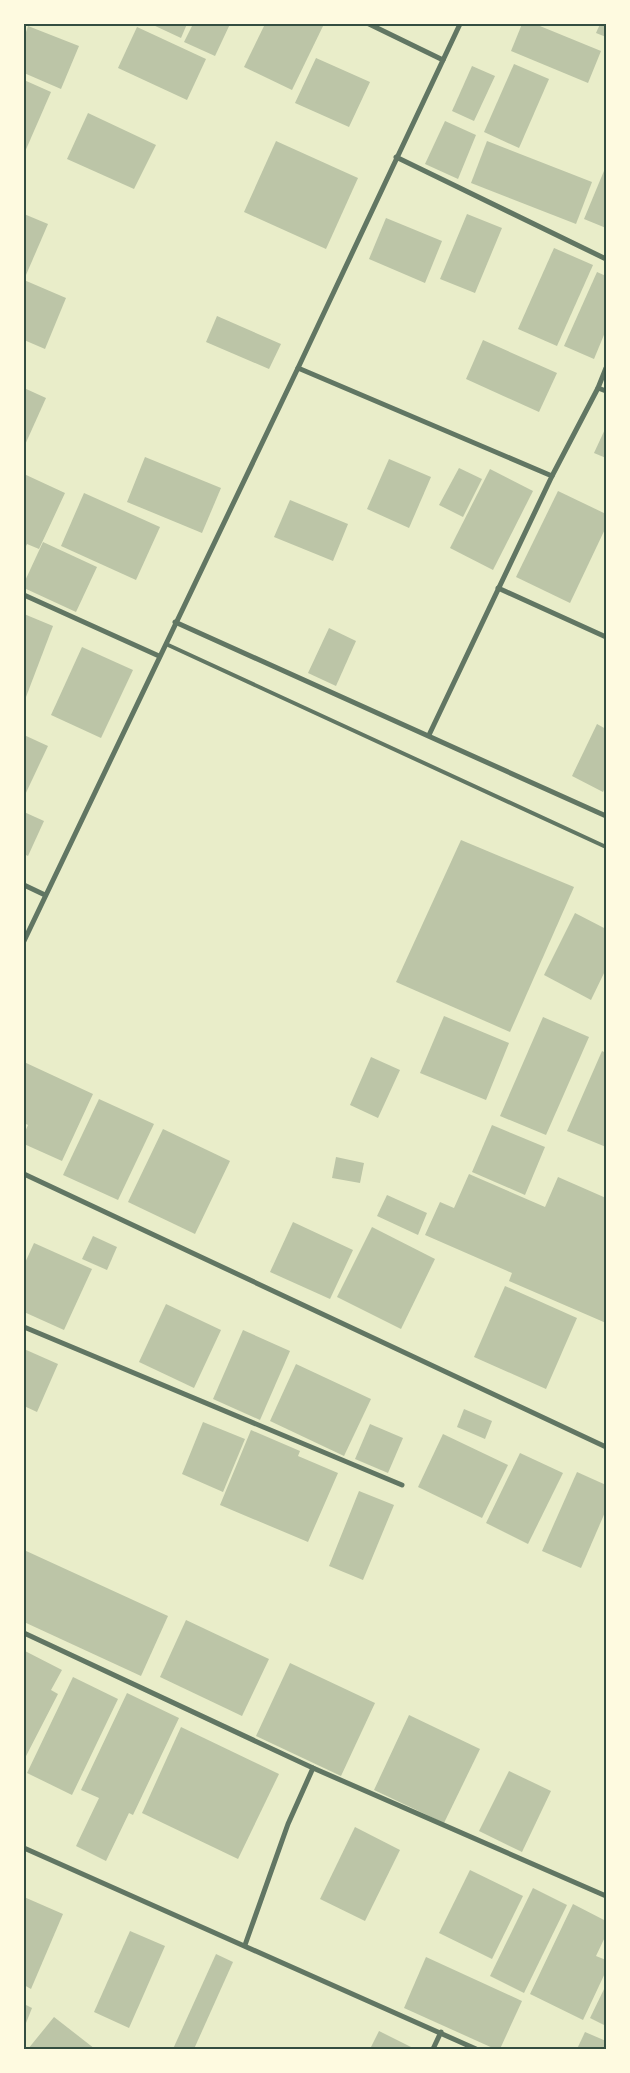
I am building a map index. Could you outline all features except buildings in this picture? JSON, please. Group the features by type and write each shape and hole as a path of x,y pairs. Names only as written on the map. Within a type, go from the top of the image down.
{"street":[{"path":"369,24 443,60"},
{"path":"24,940 298,368 460,24"},
{"path":"396,157 606,259"},
{"path":"298,368 552,476"},
{"path":"429,735 552,476 598,388 606,368"},
{"path":"598,388 606,391"},
{"path":"498,588 606,637"},
{"path":"24,595 159,656"},
{"path":"175,622 606,816"},
{"path":"24,886 45,895"},
{"path":"24,1174 606,1447"},
{"path":"24,1327 402,1485"},
{"path":"24,1633 313,1768 606,1896"},
{"path":"246,1945 288,1824 313,1768"},
{"path":"24,1848 246,1945 476,2049"},
{"path":"433,2049 441,2032"}],"lane":[{"path":"165,643 606,847"}]}
